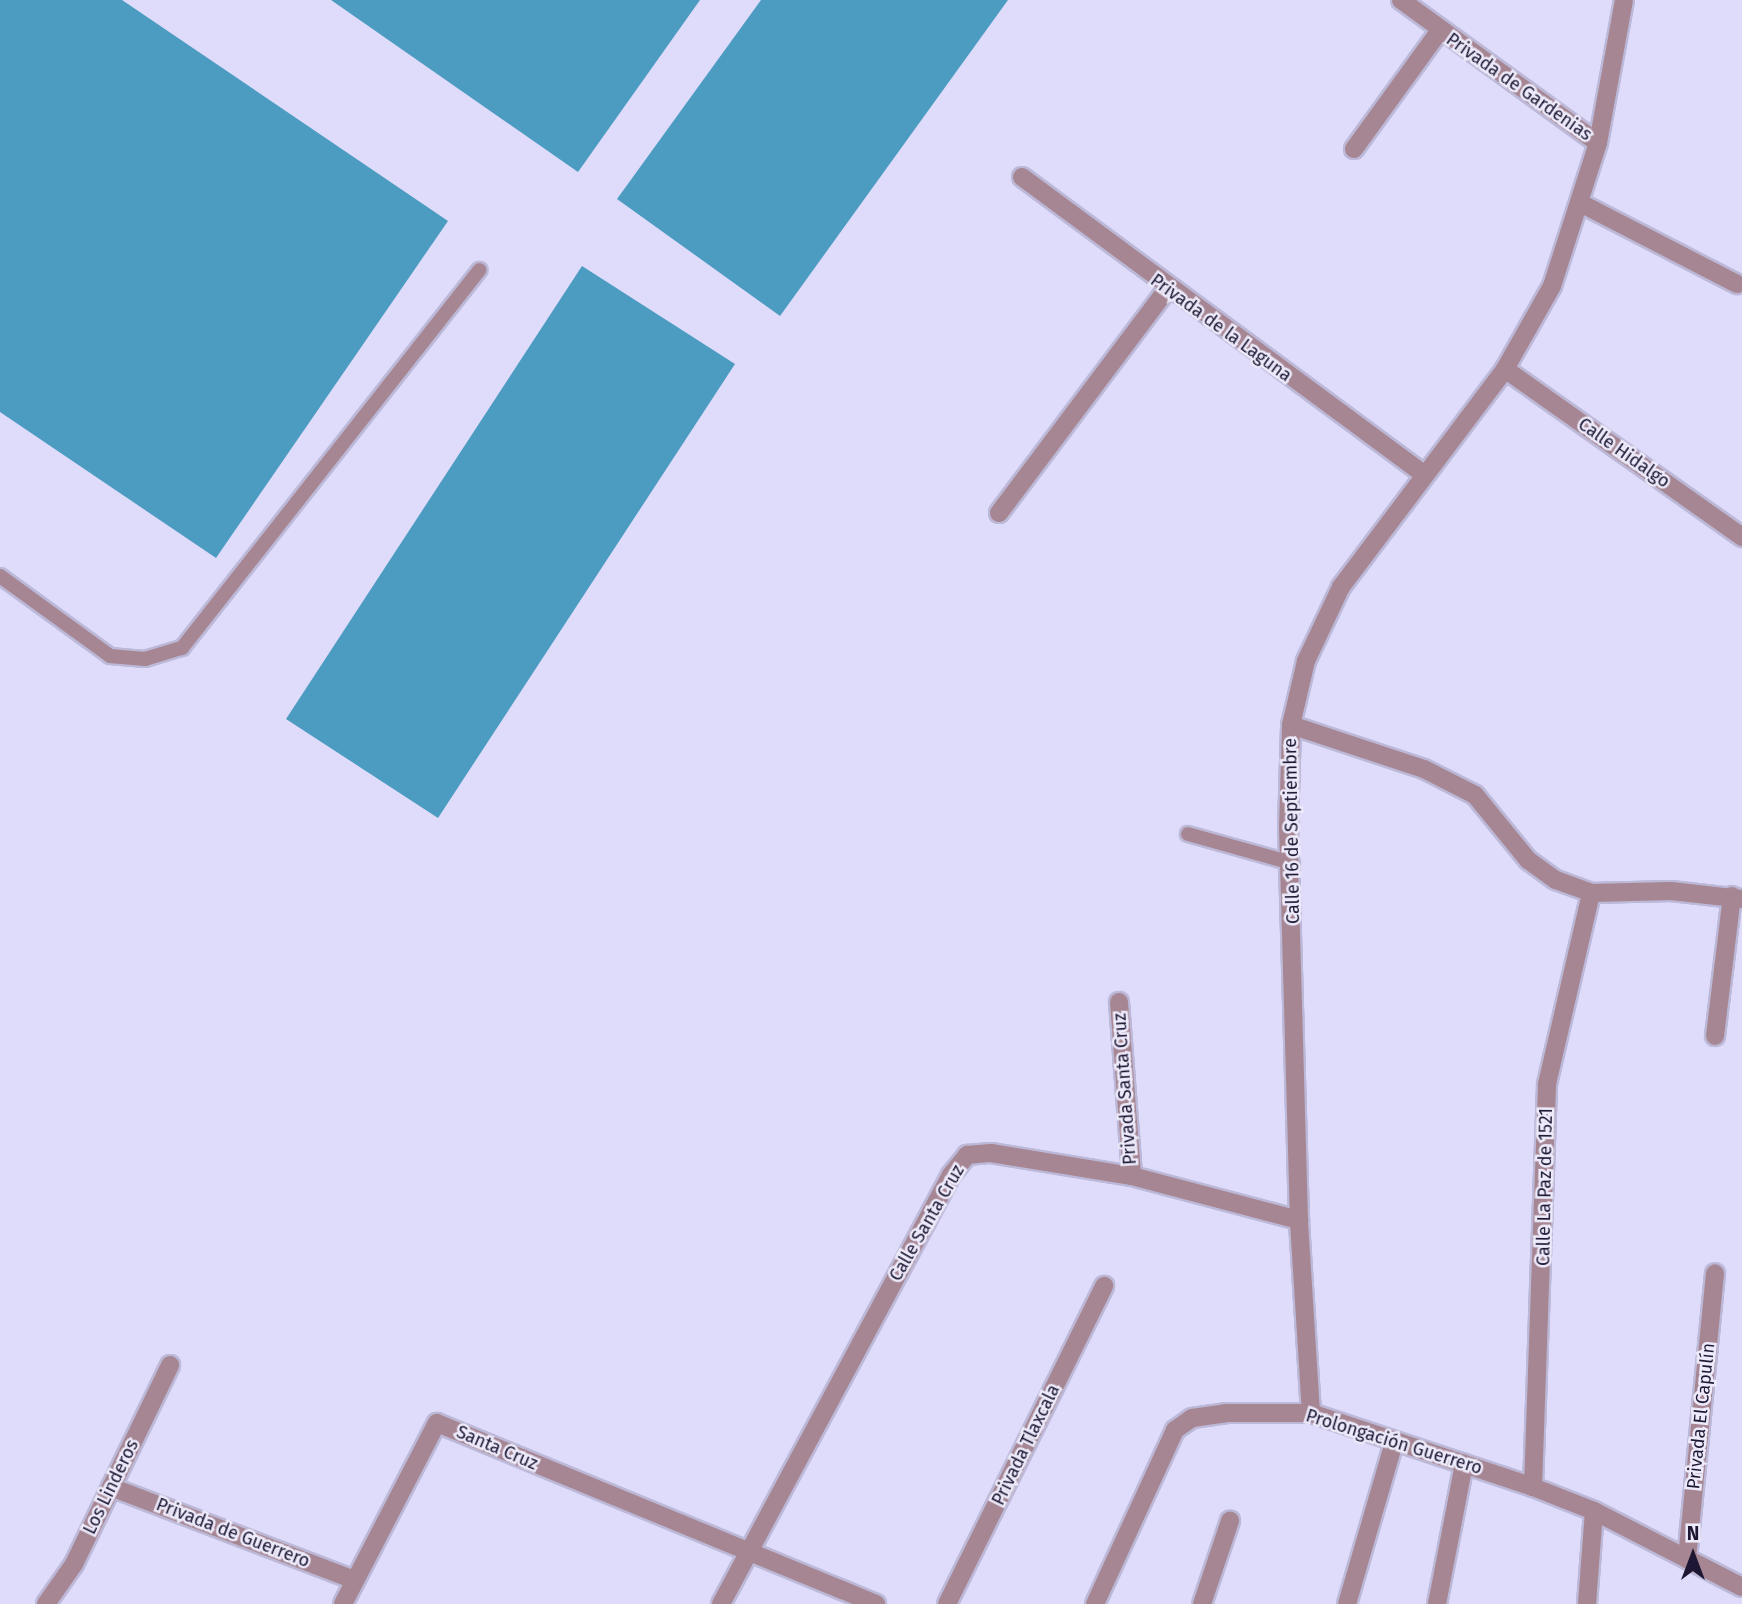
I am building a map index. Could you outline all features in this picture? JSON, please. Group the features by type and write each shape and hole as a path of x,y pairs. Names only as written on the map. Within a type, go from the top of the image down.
{"street":[{"name":"Privada de Gardenias","path":"1401,0 1598,143"},
{"name":"Calle 16 de Septiembre","path":"1311,1413 1299,1220 1291,725 1306,661 1341,587 1423,474 1506,369 1552,286 1598,143 1624,0"},
{"name":"Privada de Gardenias","path":"1354,149 1440,30"},
{"name":"Privada de la Laguna","path":"1022,177 1167,289 1423,474"},
{"path":"1580,203 1737,284"},
{"path":"999,513 1167,289"},
{"name":"Calle Hidalgo","path":"1506,369 1742,537"},
{"path":"1291,725 1424,769 1475,795 1528,860 1556,880 1591,893 1671,891 1737,897 1715,1036"},
{"name":"Calle La Paz de 1521","path":"1533,1486 1547,1084 1591,893"},
{"name":"Privada Santa Cruz","path":"1119,1002 1132,1176"},
{"name":"Calle Santa Cruz","path":"745,1552 951,1175 967,1155 991,1153 1132,1176 1299,1220"},
{"name":"Privada El Capulín","path":"1687,1559 1715,1273"},
{"name":"Privada Tlaxcala","path":"947,1604 1104,1286"},
{"name":"Los Linderos","path":"46,1604 58,1594 170,1365"},
{"name":"Prolongación Guerrero","path":"1095,1604 1175,1430 1192,1418 1226,1413 1311,1413 1533,1486 1594,1511 1742,1587"},
{"name":"Santa Cruz","path":"342,1604 437,1423 745,1552"},
{"path":"1347,1604 1394,1442"},
{"path":"1437,1604 1464,1464"},
{"name":"Privada de Guerrero","path":"111,1487 355,1580"},
{"path":"1587,1604 1594,1511"},
{"path":"1202,1604 1230,1521"},
{"path":"721,1604 745,1552 876,1604"}],"lane":[{"path":"0,576 110,656 145,659 182,648 479,270"},
{"path":"1188,834 1292,863"}],"water":[{"path":"0,0 122,0 448,221 216,558 0,412"},
{"path":"331,0 700,0 578,172"},
{"path":"761,0 1008,0 780,316 617,199"},
{"path":"582,266 735,364 438,818 286,719"}]}
